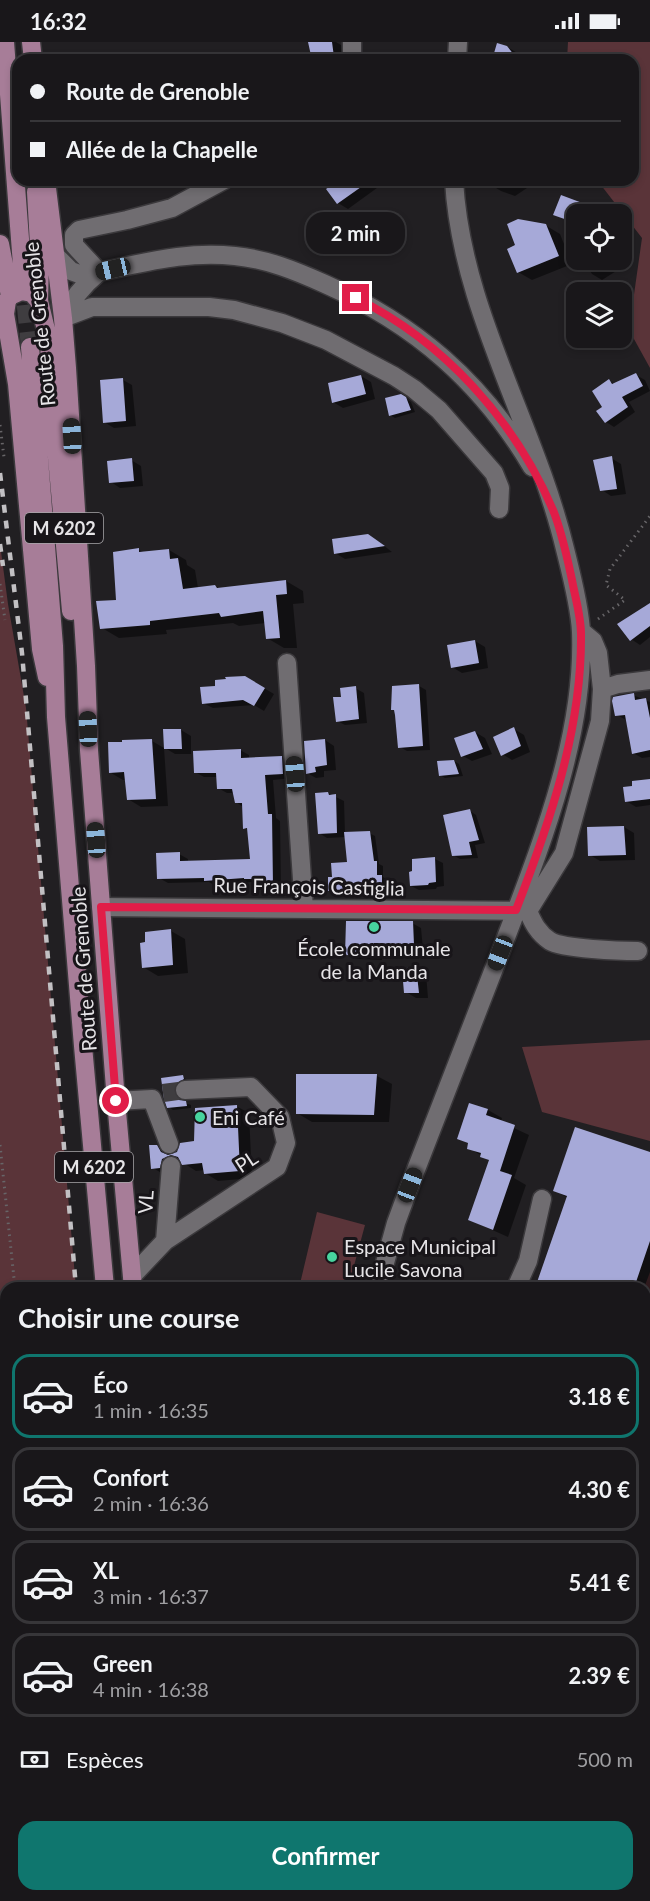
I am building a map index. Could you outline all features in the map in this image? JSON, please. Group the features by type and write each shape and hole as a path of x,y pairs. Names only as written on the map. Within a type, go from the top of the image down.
{"main road":[{"name":"Route de Grenoble","path":"5,42 12,139"},
{"name":"Route de Grenoble","path":"15,186 22,278"},
{"name":"M 6202","path":"36,186 40,303 49,342 53,414 76,666 89,750"},
{"name":"Route de Grenoble","path":"47,186 63,318 86,666 89,750 116,1101 133,1282"},
{"path":"0,244 10,296"},
{"path":"2,314 10,296 15,292 27,291 32,293 40,303 63,318"},
{"name":"M 6202","path":"2,314 17,384 41,649 56,717"},
{"name":"Route de Grenoble","path":"30,347 82,1046 104,1282"}],"street":[{"path":"99,272 74,245 74,234 79,230 172,208 213,186"},
{"path":"380,1282 396,1223 410,1185 522,911 570,738 577,698 581,631 564,546 532,442 487,329 469,271 458,222 455,186"},
{"path":"55,255 71,271 82,275 186,255 236,256 281,266 340,291 396,321 429,344 484,399 518,444 536,474 554,512"},
{"path":"63,318 72,299 82,286 99,272"},
{"path":"63,318 92,307 209,307 234,310 282,323 326,340 393,376 414,389 433,405 494,473 500,488 499,509"},
{"path":"484,399 507,378"},
{"path":"522,911 564,853 600,721 602,689 598,653 593,641 581,631"},
{"path":"287,663 304,908"},
{"path":"602,689 650,680"},
{"name":"Rue François Castiglia","path":"101,907 522,911"},
{"path":"522,911 551,942 607,951 638,951"},
{"name":"PL","path":"133,1282 165,1241 277,1167 286,1143 280,1117 251,1087 185,1090"},
{"path":"116,1101 158,1096 169,1144"},
{"name":"VL","path":"165,1241 171,1166"},
{"path":"519,1282 528,1262 542,1199"}],"path":[{"path":"581,631 625,600 606,585 610,569 650,516"},
{"path":"0,584 5,620"},
{"path":"0,1145 14,1282"}],"shaded area":[{"path":"568,42 650,42 650,368 632,335 632,309 642,238 632,225 632,204 616,204 602,186 639,186 639,54 567,54"},
{"path":"0,544 26,708 75,1282 0,1282"},
{"path":"650,1040 650,1141 542,1112 522,1047"},
{"name":"Espace Municipal Lucile Savona","path":"317,1212 365,1225 350,1282 300,1282"}],"building":[{"path":"308,42 332,42 334,54 311,54"},
{"path":"497,43 507,46 513,54 494,54"},
{"path":"330,186 362,186 337,204 326,189"},
{"path":"561,195 585,204 566,204 566,220 553,215"},
{"path":"518,219 546,224 559,256 517,273 507,249 515,245 507,224"},
{"path":"636,373 643,386 622,397 628,407 605,423 596,411 602,407 592,391 609,379 612,384"},
{"path":"361,375 366,394 332,403 328,383"},
{"path":"123,378 126,421 103,423 100,380"},
{"path":"401,394 406,397 411,410 389,416 385,398"},
{"path":"612,456 617,489 600,491 593,460"},
{"path":"132,458 134,481 109,483 107,461"},
{"path":"368,534 385,546 334,554 332,539"},
{"path":"139,548 139,552 169,549 170,559 178,558 183,589 215,585 217,588 286,580 287,594 276,595 280,638 266,639 263,611 221,617 219,613 150,621 150,625 100,629 96,601 116,600 113,552"},
{"path":"650,603 650,626 630,641 617,624"},
{"path":"475,640 479,663 451,668 447,645"},
{"path":"245,676 265,688 254,706 243,700 202,704 200,687 215,686 215,680 226,679 225,677"},
{"path":"419,684 423,746 398,748 395,715 394,710 391,710 392,686"},
{"path":"356,686 359,719 336,722 333,697 341,697 340,688"},
{"path":"634,693 635,700 646,698 650,718 650,750 632,754 625,715 615,716 612,701 613,697"},
{"path":"514,727 521,746 501,756 493,737"},
{"path":"163,729 181,729 182,749 164,749"},
{"path":"475,731 483,749 461,757 454,738"},
{"path":"152,739 156,799 127,800 124,772 109,773 108,742"},
{"path":"325,739 327,765 315,767 316,772 306,774 304,741"},
{"path":"241,749 241,758 282,756 283,774 265,775 268,814 272,814 273,886 260,886 260,879 244,878 204,881 204,878 157,879 156,853 180,852 180,861 250,859 247,828 243,829 242,803 235,803 232,789 217,789 216,773 194,773 193,751"},
{"path":"454,760 459,774 439,776 437,761"},
{"path":"650,779 650,799 625,802 623,787 632,786 632,781"},
{"path":"328,792 329,795 336,794 337,833 318,834 315,793"},
{"path":"470,809 479,840 469,842 472,855 452,856 443,815"},
{"path":"624,826 626,855 588,856 587,827"},
{"path":"370,831 374,861 377,861 377,875 382,875 382,888 328,891 328,877 332,877 331,863 347,862 344,832"},
{"path":"435,857 436,882 410,886 409,872 412,871 412,859"},
{"path":"346,921 413,921 414,945 374,943 373,956 345,955"},
{"path":"171,929 173,965 142,968 140,943 145,942 145,932"},
{"path":"416,966 419,993 404,993 402,969"},
{"path":"296,1074 377,1074 374,1115 296,1114"},
{"path":"183,1075 184,1079 175,1084 174,1091 179,1100 186,1101 187,1106 167,1108 161,1078"},
{"path":"469,1103 488,1109 486,1115 515,1125 500,1171 512,1175 493,1230 468,1220 489,1160 480,1157 481,1153 467,1149 468,1143 457,1139"},
{"path":"237,1105 240,1171 204,1174 202,1163 182,1165 178,1157 171,1155 162,1159 160,1168 151,1169 149,1145 157,1145 161,1152 168,1155 177,1152 180,1143 194,1141 195,1108"},
{"path":"575,1127 650,1152 650,1241 636,1282 537,1282 567,1196 553,1191"}],"tunnel":[{"path":"23,278 30,347"},
{"path":"163,1093 185,1090"}],"railway":[{"path":"0,473 22,653 75,1282"},
{"path":"0,544 3,566"}],"place":[{"name":"École communale de la Manda","path":"374,927"},
{"name":"Eni Café","path":"200,1117"},
{"name":"Espace Municipal Lucile Savona","path":"332,1257"}],"route":[{"path":"116,1101 101,907 516,910 534,864 556,793 577,698 581,631 564,546 554,512 536,474 518,444 484,399 429,344 396,321 356,298"}]}
